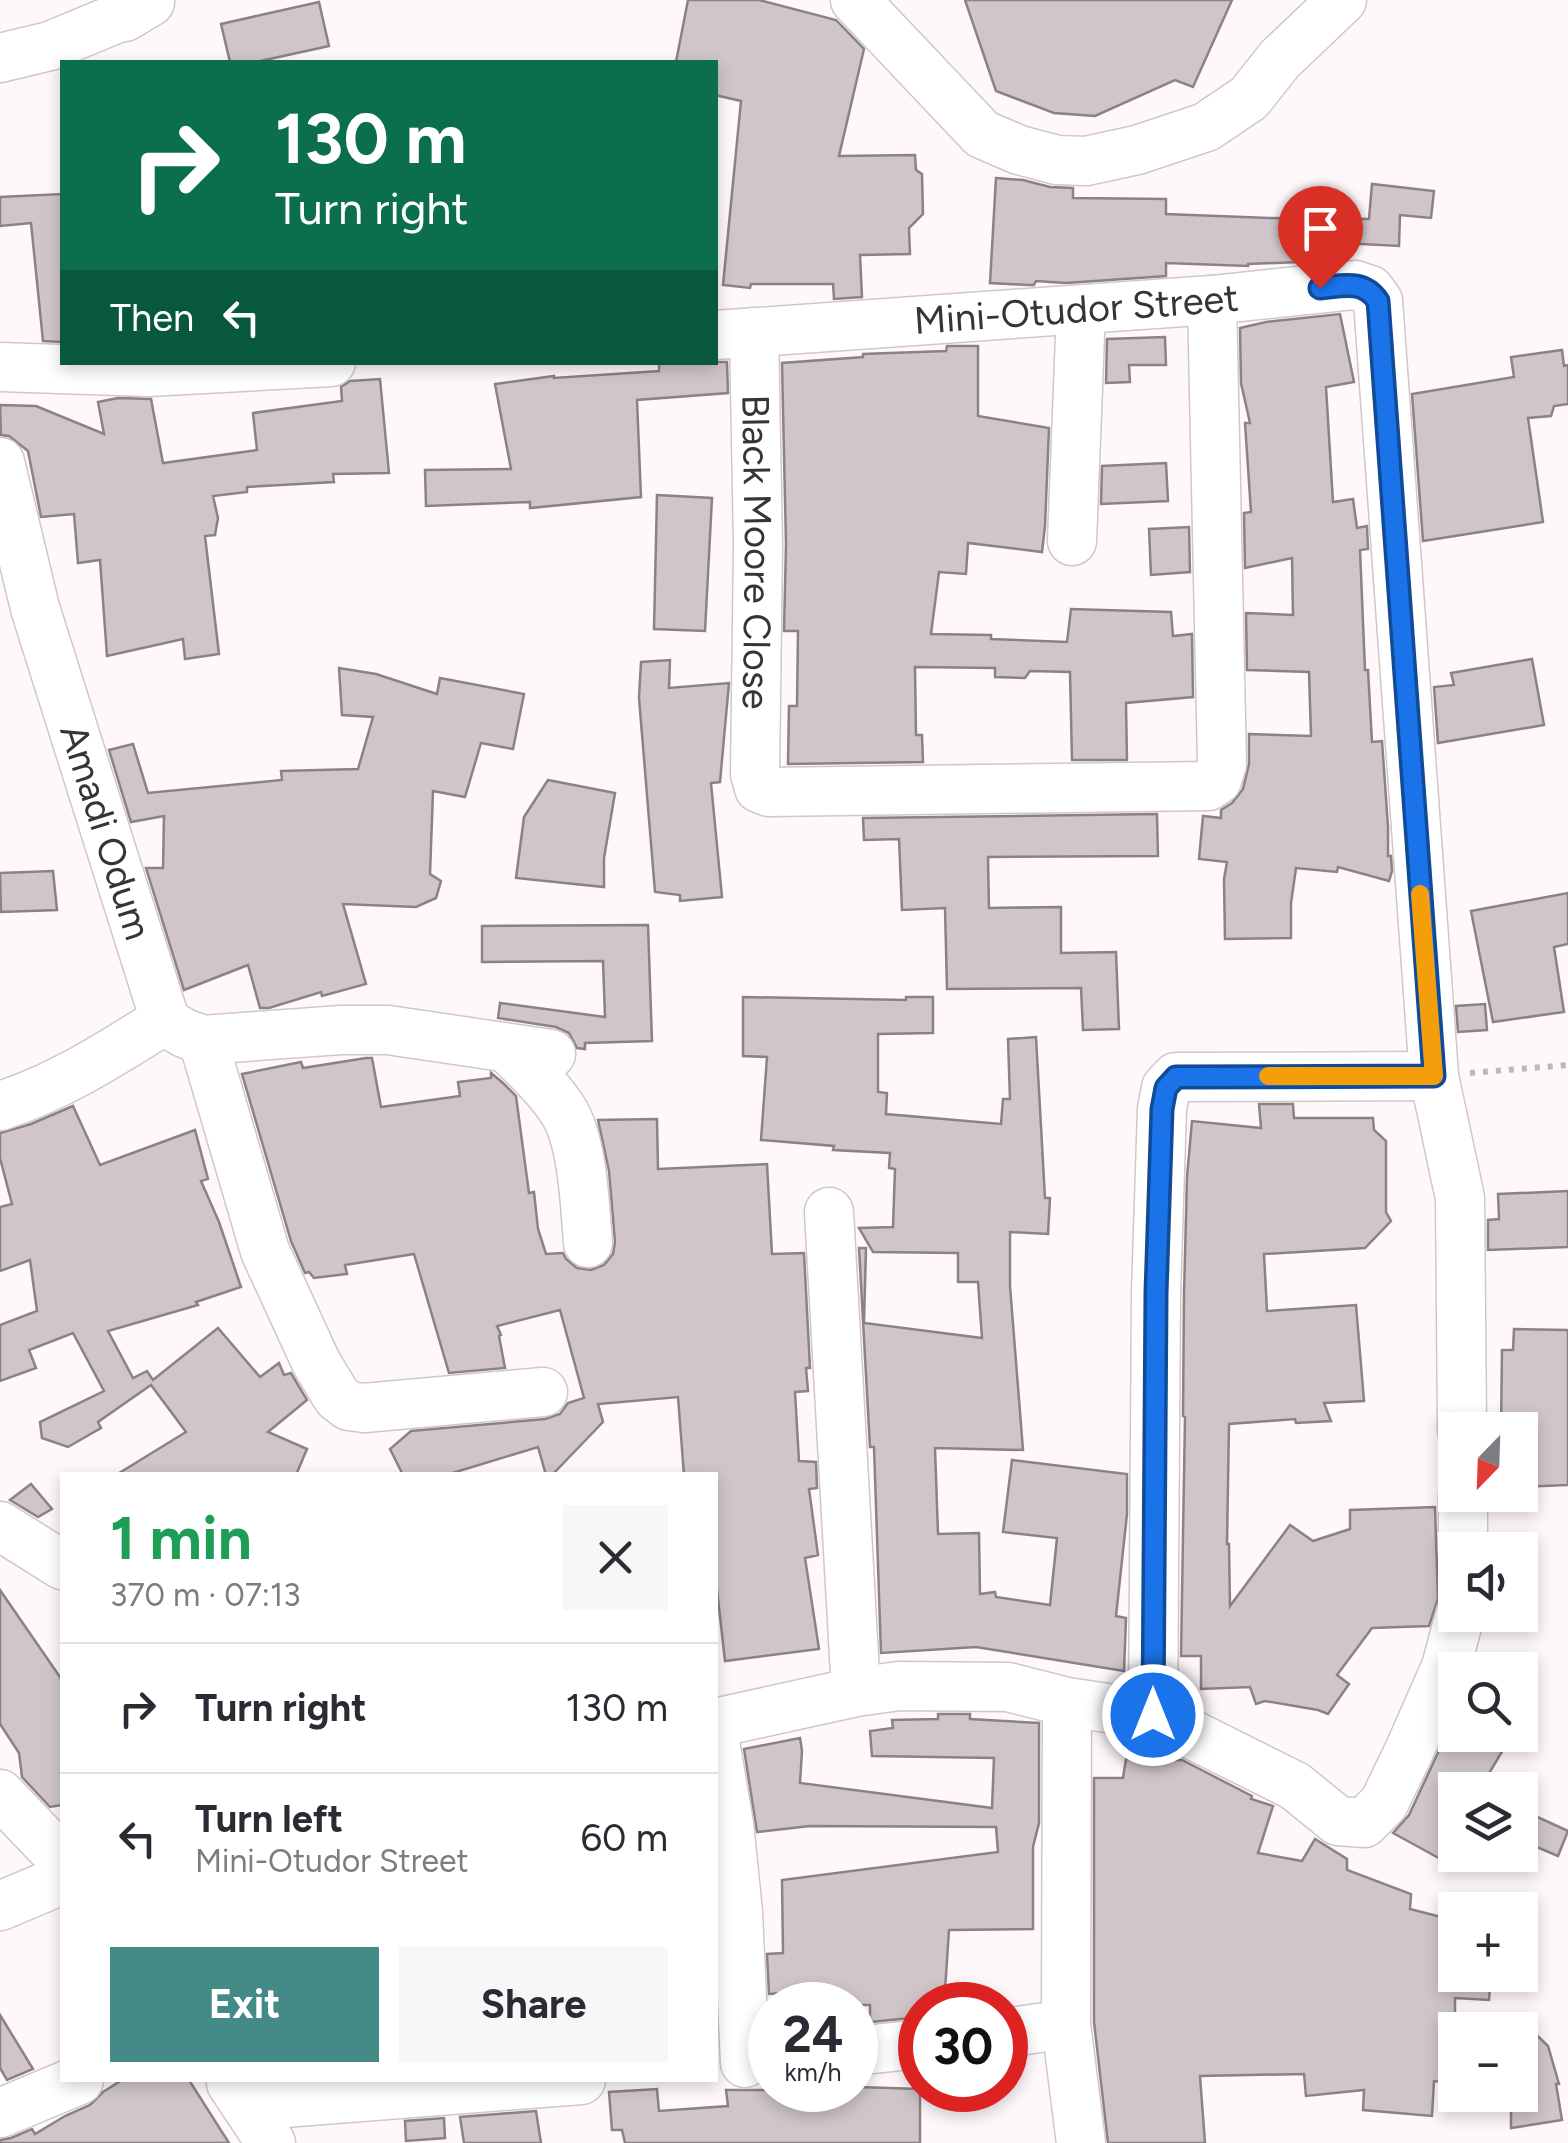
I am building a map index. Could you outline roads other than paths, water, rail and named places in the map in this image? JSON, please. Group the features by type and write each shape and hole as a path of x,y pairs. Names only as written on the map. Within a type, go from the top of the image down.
{"street":[{"path":"855,0 982,134 1057,160 1086,161 1138,150 1206,127 1249,98 1280,58 1342,0"},
{"path":"0,58 50,46 126,17 150,2"},
{"name":"Mini-Otudor Street","path":"735,333 1212,300 1356,284 1370,290 1378,301 1434,1076 1460,1198 1462,1412"},
{"name":"Black Moore Close","path":"735,333 758,545 754,774 759,788 769,792 1208,786 1217,780 1222,764 1212,300"},
{"path":"1072,541 1081,310"},
{"path":"0,367 148,372 276,365"},
{"name":"Amadi Odum","path":"0,462 35,608 265,1251 316,1362 338,1397 349,1406 364,1408 543,1392"},
{"path":"0,1106 184,1030 388,1030 529,1051 539,1080 566,1115 581,1166 588,1243"},
{"path":"1153,1715 1157,1275 1166,1088 1176,1077 1434,1076"},
{"path":"829,1212 856,1692"},
{"path":"0,1526 60,1564"},
{"path":"718,1722 899,1686 1008,1687 1066,1702 1153,1715 1295,1786 1338,1820 1364,1823 1384,1803 1410,1751 1446,1668 1456,1632"},
{"path":"1066,1702 1066,2024 1081,2143"},
{"path":"718,1760 738,1912 743,2063"},
{"path":"0,1794 60,1857"},
{"path":"0,1906 60,1881"},
{"path":"1028,2030 1066,2024"},
{"path":"0,2113 74,2082"},
{"path":"249,2110 559,2082"}]}
